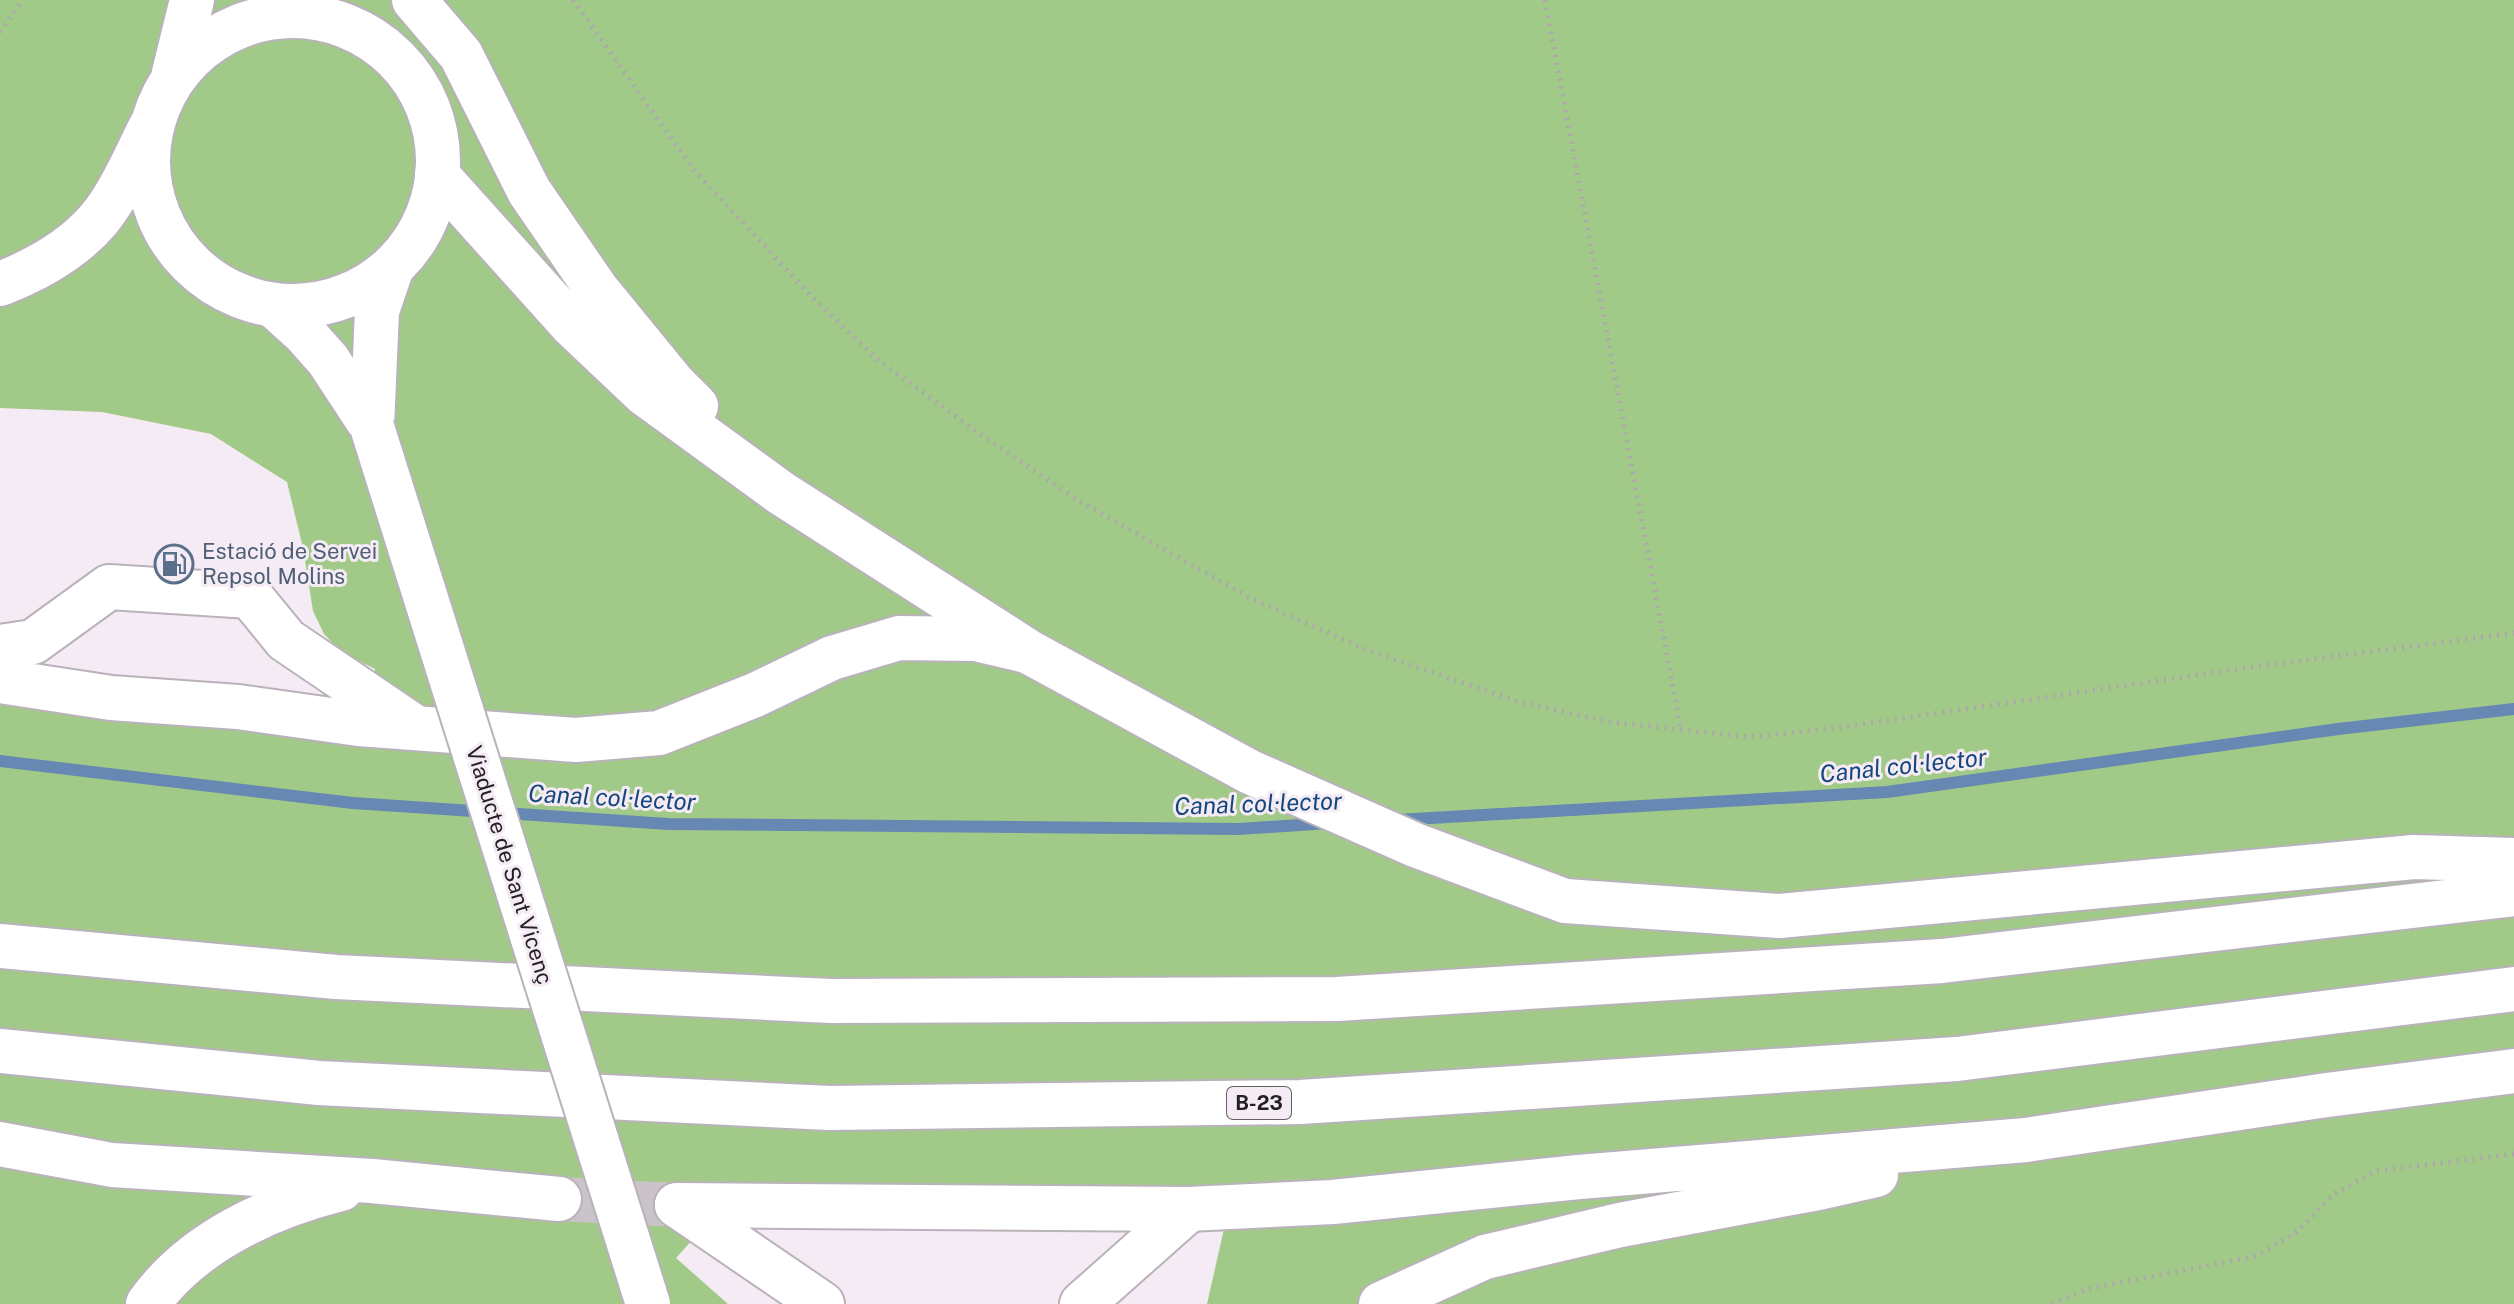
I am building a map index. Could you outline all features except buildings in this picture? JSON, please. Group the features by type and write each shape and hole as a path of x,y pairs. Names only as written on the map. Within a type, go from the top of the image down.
{"main road":[{"path":"0,284 37,269 99,219 118,190 172,79 192,0"},
{"path":"414,0 461,55 529,191 597,290 673,383 781,493"},
{"path":"151,126 147,151 149,182 163,227 190,265 208,279 250,300 291,307 328,302 362,288 392,267 405,253 427,217 437,175 437,145 431,116 420,89 402,65 345,14 266,17 223,33 203,45 172,79"},
{"path":"437,175 572,325 645,394 781,493 1029,652 1250,772 1415,845 1565,901 1779,916 2414,857 2514,860"},
{"path":"372,427 377,311 392,267"},
{"path":"273,305 328,360 372,427"},
{"name":"Viaducte de Sant Vicenç","path":"372,427 648,1304"},
{"path":"0,647 33,642 109,587 250,596 286,640 418,730"},
{"path":"0,681 111,698 238,707 418,730 576,740 613,739 659,733 755,695 832,658 899,638 976,639 1029,652"},
{"path":"0,946 336,977 816,1001 1337,999 1942,961 2514,894"},
{"name":"B-23","path":"0,1051 319,1083 829,1108 1300,1102 1957,1059 2514,989"},
{"path":"822,1304 677,1205 1189,1209 1333,1202 1579,1177 2026,1140 2327,1095 2514,1071"},
{"path":"1381,1304 1485,1257 1620,1225 1818,1188 2026,1140"},
{"path":"0,1144 112,1165 372,1181 559,1199"},
{"path":"148,1304 184,1265 238,1227 291,1205 372,1181"},
{"path":"1082,1304 1189,1209"}],"path":[{"path":"0,32 23,0"},
{"path":"573,0 694,170 810,295 877,359 1076,499 1252,599 1367,650 1519,702 1610,722 1750,737 1843,727 2252,667 2514,633"},
{"path":"1545,0 1681,731"},
{"path":"2052,1304 2087,1289 2256,1256 2297,1232 2334,1194 2375,1171 2514,1154"}],"green space":[{"path":"0,0 2514,0 2514,1304 1207,1304 1224,1229 711,1219 676,1258 728,1304 0,1304 0,661 365,715 375,669 341,652 324,634 313,611 303,548 287,482 211,434 102,412 0,408"}],"waterway":[{"name":"Canal col·lector","path":"1396,820 1887,792 2338,729 2514,709"},
{"name":"Canal col·lector","path":"0,761 353,803 668,824 1239,829 1329,823"}],"tunnel":[{"path":"559,1199 677,1205"}],"place":[{"name":"Estació de Servei Repsol Molins","path":"174,564"}]}
